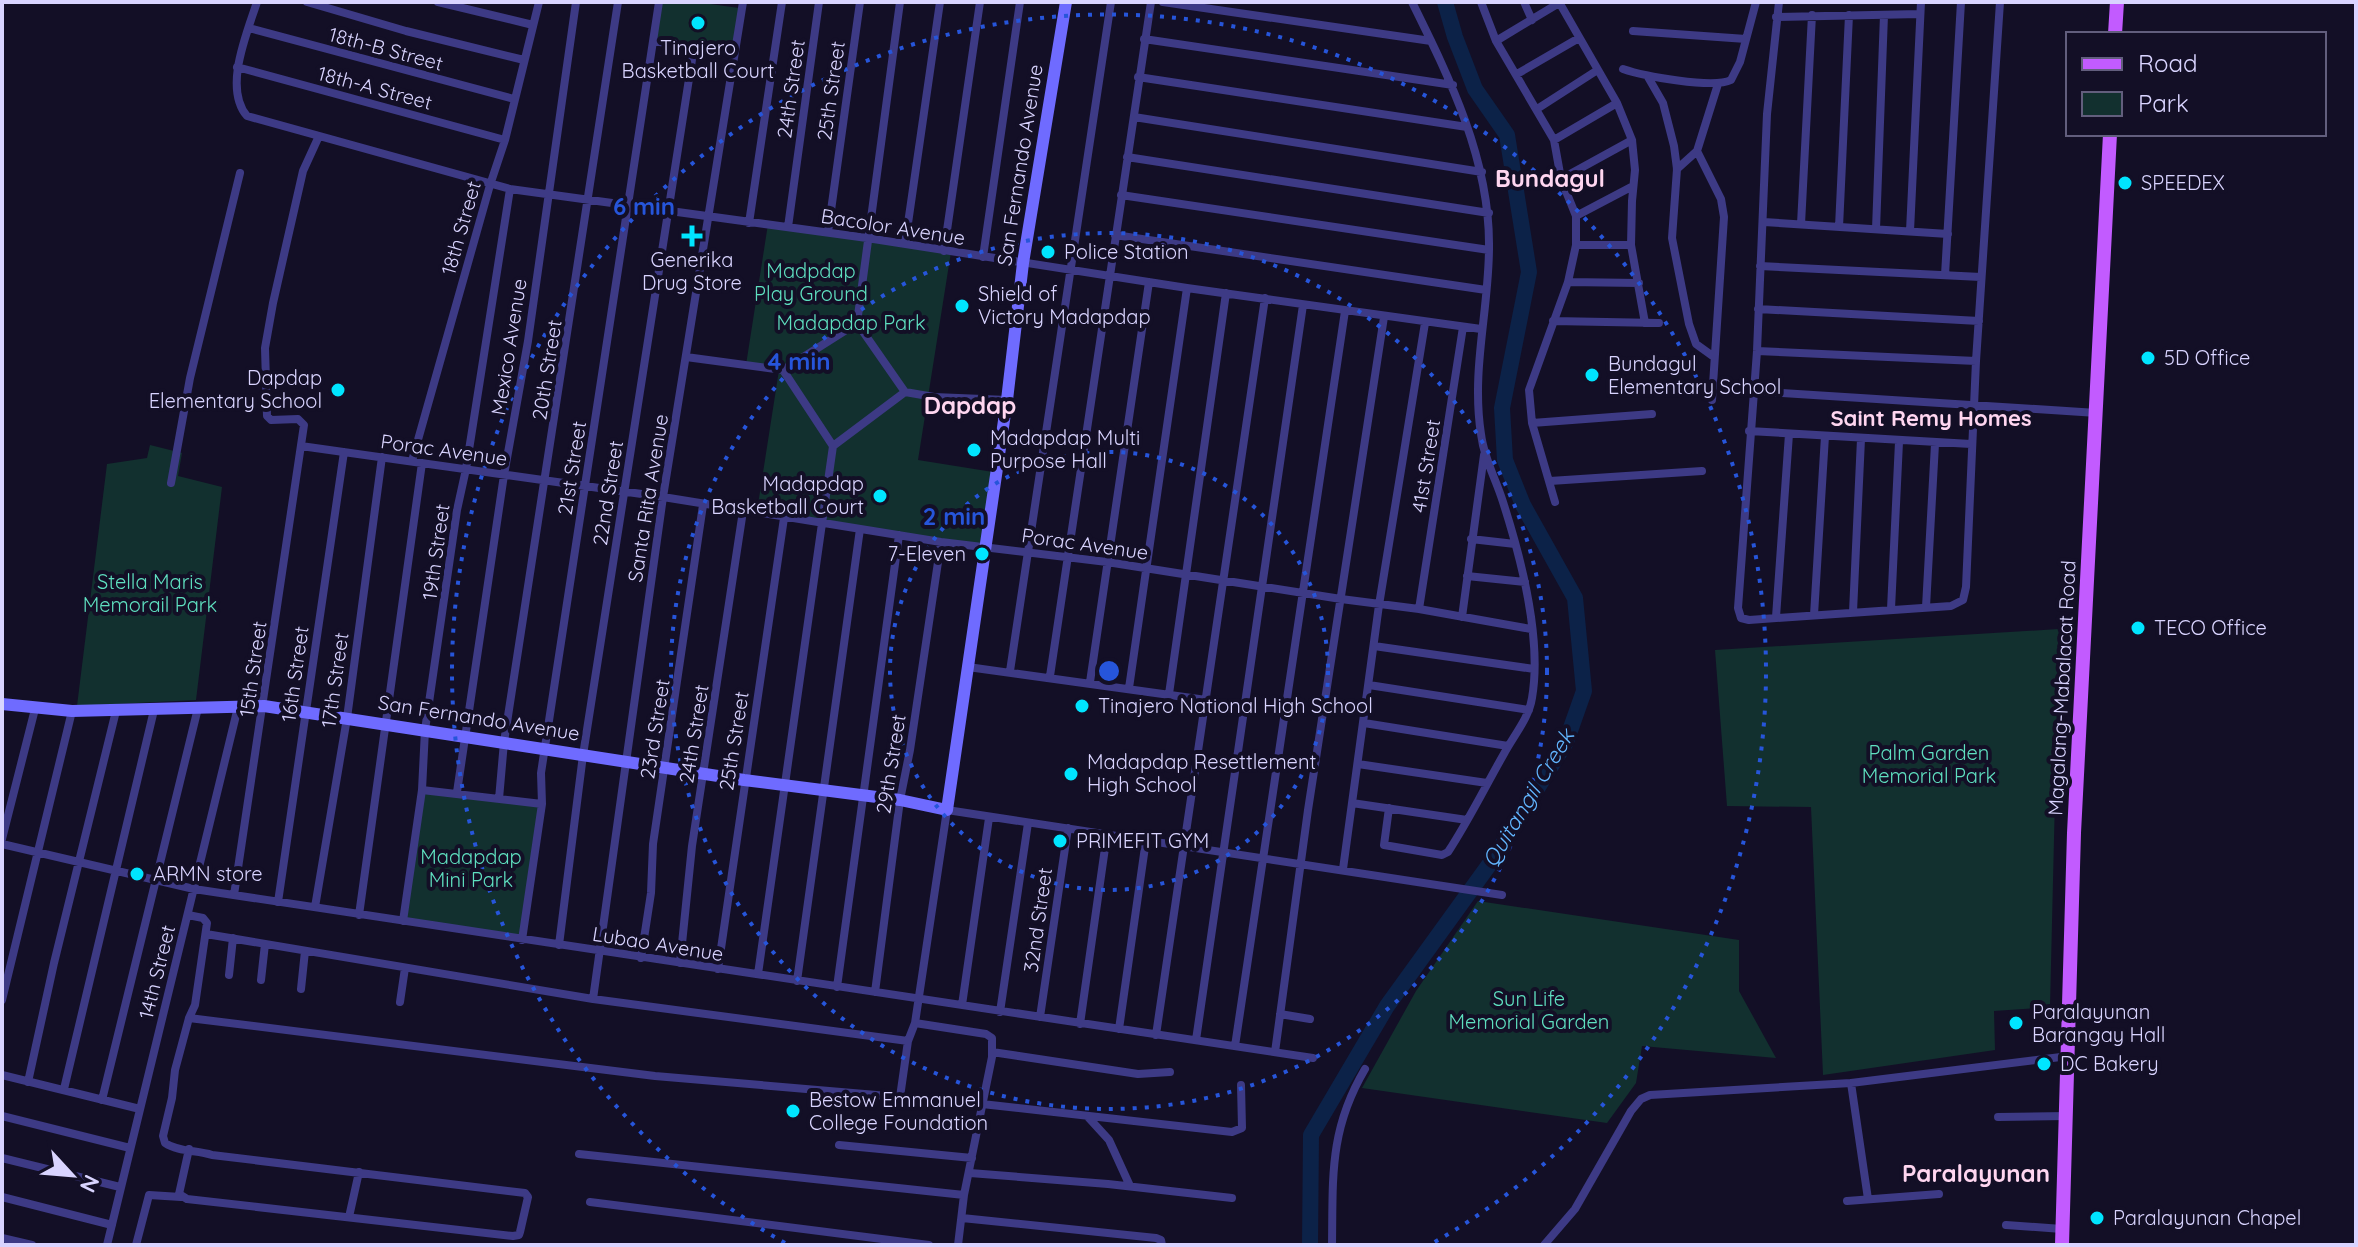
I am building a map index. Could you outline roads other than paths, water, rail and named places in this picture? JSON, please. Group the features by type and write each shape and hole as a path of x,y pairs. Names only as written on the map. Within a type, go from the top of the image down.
{"main road":[{"name":"San Fernando Avenue","path":"2,704 72,711 264,706 744,780 900,800 947,810 1007,400 1023,263 1066,2"},
{"path":"2115,32 2117,2"},
{"name":"Magalang-Mabalacat Road","path":"2062,1245 2074,833 2110,136"}],"street":[{"path":"237,67 257,2"},
{"path":"307,2 406,31 524,60"},
{"path":"438,2 533,25"},
{"name":"18th Street","path":"359,915 387,723 417,462 490,185 505,140 539,2"},
{"name":"Mexico Avenue","path":"457,792 504,475 528,341 576,2"},
{"name":"20th Street","path":"499,799 504,742 618,2"},
{"name":"21st Street","path":"522,940 542,804 544,748 659,2"},
{"name":"Santa Rita Avenue","path":"593,999 663,497 743,2"},
{"path":"749,223 782,2"},
{"name":"24th Street","path":"788,227 819,2"},
{"name":"25th Street","path":"828,232 860,2"},
{"path":"900,2 857,323 905,392 934,397 1007,400"},
{"path":"905,244 940,2"},
{"path":"944,251 980,2"},
{"path":"983,257 1020,2"},
{"path":"1010,671 1111,2"},
{"path":"1050,676 1151,2"},
{"path":"1163,2 1431,41"},
{"path":"1389,808 1384,845 1442,855 1448,852 1529,710 1534,669 1525,582 1503,500 1484,454 1476,393 1489,250 1489,213 1482,172 1453,85 1412,2"},
{"path":"1481,2 1496,41 1554,140 1561,179 1576,216 1576,245 1568,282 1529,390 1532,423 1555,502"},
{"path":"1524,2 1532,20"},
{"path":"1623,69 1648,77 1725,84 1735,77 1756,2"},
{"path":"1779,2 1768,101 1757,351 1738,613 1741,618 1749,620 1956,605 1964,597 2000,2"},
{"path":"1910,231 1921,2"},
{"path":"1945,275 1961,2"},
{"path":"1496,41 1559,3 1617,103 1632,140 1635,161 1631,245 1645,323"},
{"path":"1776,17 1920,14"},
{"path":"1801,224 1812,15"},
{"path":"1839,227 1849,15"},
{"path":"1876,229 1884,15"},
{"name":"18th-B Street","path":"249,28 514,99"},
{"path":"1633,31 1746,39"},
{"path":"1517,74 1579,38"},
{"path":"1144,39 1453,85"},
{"path":"653,41 734,53"},
{"name":"22nd Street","path":"559,945 583,755 694,47"},
{"name":"Bacolor Avenue","path":"237,67 240,102 247,116 490,185 547,196 828,232 1187,288 1481,329"},
{"name":"18th-A Street","path":"237,67 505,140"},
{"path":"1537,109 1596,71"},
{"path":"1138,77 1467,127"},
{"path":"1648,77 1663,103 1677,169 1672,232 1677,269 1695,342 1714,357"},
{"path":"1677,169 1697,151 1718,84"},
{"path":"1554,140 1617,103"},
{"path":"1134,117 1482,172"},
{"path":"301,446 304,425 301,420 271,420 267,416 265,348 303,171 319,136"},
{"path":"1561,179 1632,140"},
{"path":"1697,151 1721,199 1724,217 1712,400"},
{"path":"1127,157 1489,213"},
{"path":"171,483 190,378 240,173"},
{"path":"1576,216 1633,186"},
{"name":"19th Street","path":"403,921 422,790 425,730 457,510 510,189"},
{"path":"1121,195 1489,250"},
{"path":"1764,222 1948,234"},
{"path":"1115,235 1486,290"},
{"path":"1576,245 1631,245"},
{"path":"1760,266 1981,277"},
{"path":"1090,682 1149,282"},
{"path":"1568,282 1639,283"},
{"path":"1129,688 1187,288"},
{"path":"1169,694 1226,293"},
{"path":"1156,1035 1265,298"},
{"path":"1196,1040 1303,305"},
{"path":"1758,309 1979,321"},
{"path":"1235,1046 1345,311"},
{"path":"1275,1052 1384,317"},
{"path":"1553,321 1659,323"},
{"path":"686,357 783,370 857,323"},
{"path":"1343,869 1379,605 1425,323"},
{"name":"41st Street","path":"1419,609 1463,327"},
{"path":"1757,351 1976,361"},
{"path":"758,974 833,446 783,370"},
{"path":"1752,391 2097,413"},
{"path":"833,446 905,392"},
{"path":"1532,423 1652,414"},
{"path":"1749,431 1971,444"},
{"path":"1776,617 1789,434"},
{"path":"1814,615 1825,436"},
{"path":"1853,612 1861,439"},
{"path":"1891,609 1899,442"},
{"path":"1926,607 1935,444"},
{"name":"Porac Avenue","path":"301,446 663,497 941,542 1107,562 1531,629"},
{"name":"15th Street","path":"234,895 301,446"},
{"name":"16th Street","path":"278,902 344,452"},
{"path":"1462,617 1484,454"},
{"name":"17th Street","path":"315,907 347,718 382,457"},
{"path":"1550,481 1702,471"},
{"name":"23rd Street","path":"641,958 650,901 653,844 703,505"},
{"name":"24th Street","path":"680,963 692,846 743,511"},
{"name":"25th Street","path":"718,969 784,518"},
{"path":"797,981 860,529"},
{"path":"837,987 899,535"},
{"path":"1471,539 1515,544"},
{"name":"29th Street","path":"875,992 900,800 941,542"},
{"path":"1467,576 1525,582"},
{"path":"1374,646 1534,669"},
{"path":"968,667 1206,700"},
{"path":"1369,685 1529,710"},
{"name":"14th Street","path":"107,1245 238,707"},
{"path":"102,1100 198,708"},
{"path":"2,841 35,709"},
{"path":"64,1089 154,710"},
{"path":"2,1000 72,711"},
{"path":"28,1082 116,711"},
{"path":"1364,723 1508,746"},
{"path":"1358,764 1487,783"},
{"path":"422,790 542,804"},
{"path":"1352,803 1467,820"},
{"name":"San Fernando Avenue","path":"900,1097 908,1041 915,1023 947,810 1502,895"},
{"path":"962,1005 989,818"},
{"path":"1000,1012 1028,823"},
{"name":"32nd Street","path":"1040,1017 1068,828"},
{"path":"1080,1024 1107,834"},
{"path":"1119,1029 1146,840"},
{"name":"Lubao Avenue","path":"2,841 39,853 194,889 1313,1058"},
{"path":"136,1245 151,1194 516,1236 520,1232 528,1197 525,1193 212,1155 172,1148 165,1143 163,1136 175,1070 195,1005 206,934 206,919 188,915"},
{"path":"206,934 593,999 908,1041"},
{"path":"229,975 233,938"},
{"path":"261,980 265,944"},
{"path":"301,989 305,951"},
{"path":"400,1002 405,968"},
{"path":"1280,1014 1310,1019"},
{"path":"189,1018 655,1076 982,1104 1203,1129 1239,1131 1242,1123 1241,1085"},
{"path":"915,1023 986,1034 992,1038 958,1245"},
{"path":"992,1052 1138,1074 1170,1072"},
{"path":"1544,1245 1575,1209 1631,1111 1641,1099 1650,1095 1851,1083 2069,1056"},
{"path":"1332,1245 1334,1148 1341,1119 1365,1069"},
{"path":"2,1075 140,1109"},
{"path":"1851,1083 1868,1199"},
{"path":"2,1116 130,1148"},
{"path":"1087,1116 1109,1140 1130,1186"},
{"path":"1998,1117 2067,1116"},
{"path":"839,1145 972,1158"},
{"path":"182,1197 179,1194 189,1149"},
{"path":"579,1154 964,1195"},
{"path":"2,1158 120,1187"},
{"path":"349,1217 359,1172"},
{"path":"970,1173 1232,1198"},
{"path":"1847,1201 1939,1194"},
{"path":"2,1197 112,1225"},
{"path":"590,1202 929,1245"},
{"path":"962,1218 1156,1238 1161,1240 1162,1245"},
{"path":"2006,1225 2062,1229"},
{"path":"2,1238 32,1245"}],"waterway":[{"name":"Quitangil Creek","path":"1310,1245 1311,1135 1387,1006 1494,858 1566,742 1584,691 1575,598 1523,505 1505,460 1502,408 1529,272 1507,135 1475,89 1445,2"}],"place":[{"name":"Tinajero Basketball Court","path":"698,23"},
{"name":"SPEEDEX","path":"2125,183"},
{"name":"Generika Drug Store","path":"692,236"},
{"name":"Police Station","path":"1048,252"},
{"name":"Shield of Victory Madapdap","path":"962,306"},
{"name":"5D Office","path":"2148,358"},
{"name":"Bundagul Elementary School","path":"1592,375"},
{"name":"Dapdap Elementary School","path":"338,390"},
{"name":"Madapdap Multi Purpose Hall","path":"974,450"},
{"name":"Madapdap Basketball Court","path":"880,496"},
{"name":"7-Eleven","path":"982,554"},
{"name":"TECO Office","path":"2138,628"},
{"name":"Tinajero National High School","path":"1082,706"},
{"name":"Madapdap Resettlement High School","path":"1071,774"},
{"name":"PRIMEFIT GYM","path":"1060,841"},
{"name":"ARMN store","path":"137,874"},
{"name":"Paralayunan Barangay Hall","path":"2016,1023"},
{"name":"DC Bakery","path":"2044,1064"},
{"name":"Bestow Emmanuel College Foundation","path":"793,1111"},
{"name":"Paralayunan Chapel","path":"2097,1218"}],"district":[{"name":"Bundagul","path":"1550,179"},
{"name":"Dapdap","path":"970,406"},
{"name":"Saint Remy Homes","path":"1931,418"},
{"name":"Paralayunan","path":"1976,1174"}],"park label":[{"name":"Madpdap Play Ground","path":"811,282"},
{"name":"Madapdap Park","path":"851,323"},
{"name":"Stella Maris Memorail Park","path":"150,594"},
{"name":"Palm Garden Memorial Park","path":"1929,764"},
{"name":"Madapdap Mini Park","path":"471,868"},
{"name":"Sun Life Memorial Garden","path":"1529,1010"}]}
